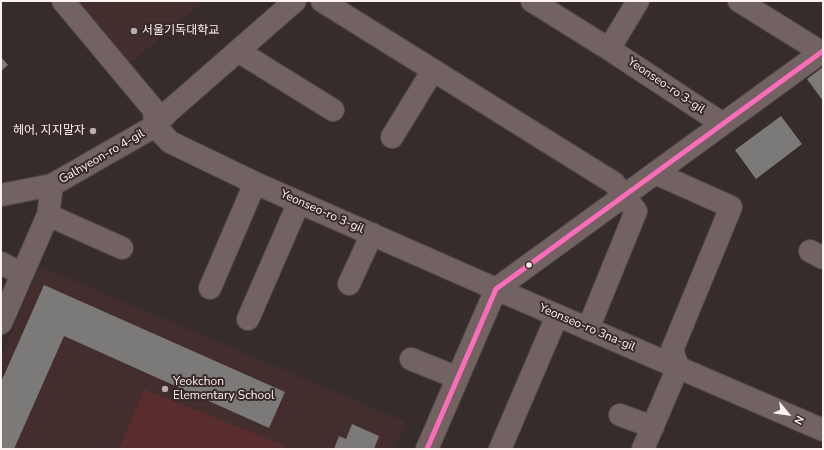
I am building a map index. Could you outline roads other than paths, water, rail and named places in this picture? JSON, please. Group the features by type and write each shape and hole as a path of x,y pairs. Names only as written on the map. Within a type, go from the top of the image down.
{"street":[{"path":"63,1 161,119"},
{"name":"Galhyeon-ro 4-gil","path":"1,195 52,185 161,119 295,1"},
{"path":"322,1 614,183 625,195 636,211 588,329"},
{"name":"Yeonseo-ro 3-gil","path":"532,1 609,49 723,124"},
{"path":"609,49 638,1"},
{"path":"429,449 496,289 822,51 739,1"},
{"path":"238,51 334,110"},
{"path":"392,137 433,70"},
{"name":"Yeonseo-ro 3-gil","path":"161,119 170,142 299,202 496,289"},
{"path":"643,449 678,367 672,350 731,207 655,173"},
{"path":"210,288 255,182"},
{"path":"1,322 48,215 52,185"},
{"path":"248,320 299,202"},
{"path":"48,215 122,248"},
{"path":"349,284 372,234"},
{"path":"1,264 22,274"},
{"name":"Yeonseo-ro 3na-gil","path":"496,289 823,430"},
{"path":"500,449 557,316"},
{"path":"411,359 458,378"},
{"path":"620,415 652,427"}],"place":[{"name":"서울기독대학교","path":"134,31"},
{"name":"헤어, 지지말자","path":"93,131"},
{"name":"Yeokchon Elementary School","path":"165,389"}]}
